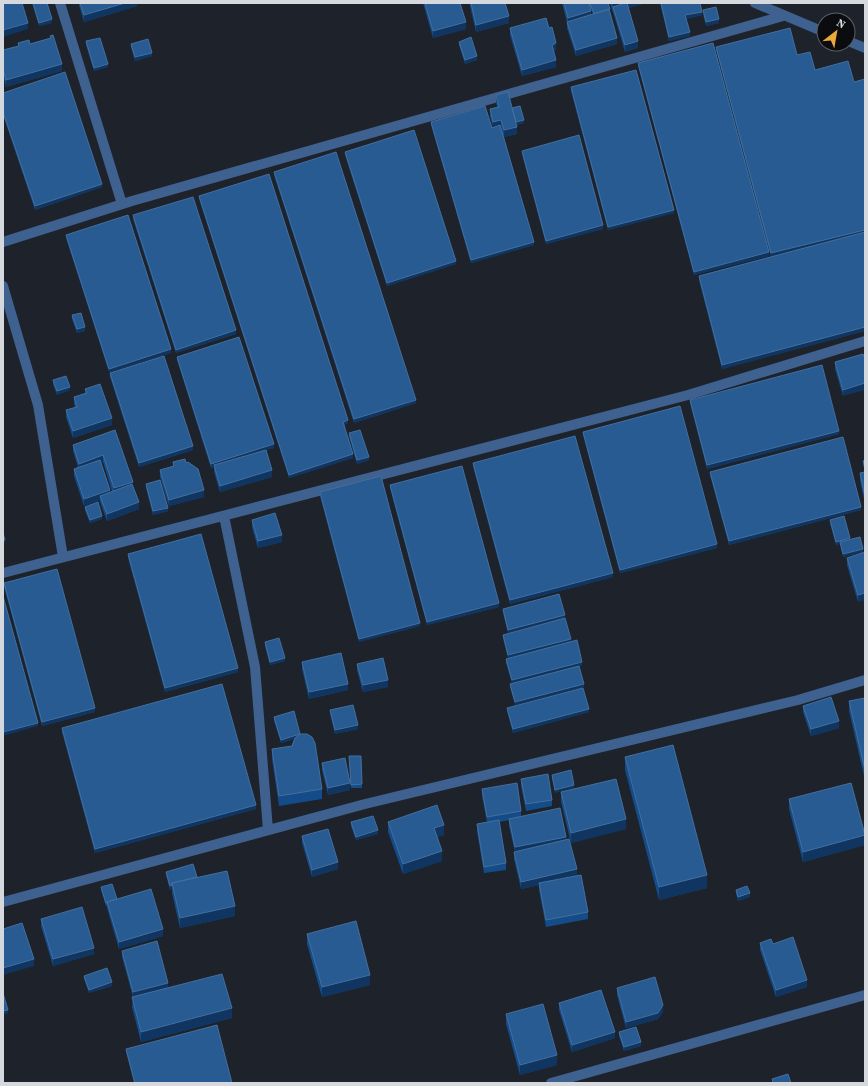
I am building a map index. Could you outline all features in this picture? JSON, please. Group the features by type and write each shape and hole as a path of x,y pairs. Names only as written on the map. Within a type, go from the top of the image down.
{"street":[{"path":"60,3 122,204"},
{"path":"755,3 816,29"},
{"path":"3,242 122,204 783,16"},
{"path":"3,286 38,405 63,557"},
{"path":"3,573 688,395 865,341"},
{"path":"224,516 255,667 268,830"},
{"path":"3,902 365,804 798,700 865,680"},
{"path":"551,1083 865,995"}],"building":[{"path":"3,3 22,3 28,23 3,30"},
{"path":"33,3 47,3 52,19 39,23"},
{"path":"80,3 125,3 84,15"},
{"path":"425,3 460,3 466,22 433,31"},
{"path":"471,3 505,3 509,16 476,25"},
{"path":"564,3 589,3 591,11 568,18"},
{"path":"590,3 608,3 610,9 594,14"},
{"path":"627,3 638,41 625,45 613,7"},
{"path":"661,3 700,3 702,12 685,15 690,32 669,37"},
{"path":"716,7 719,19 706,22 703,10"},
{"path":"609,9 617,38 576,50 567,22"},
{"path":"546,18 549,28 552,27 556,43 552,45 556,60 522,70 510,28"},
{"path":"790,28 797,55 810,52 815,70 848,61 854,82 865,79 865,230 771,253 716,47"},
{"path":"53,35 62,64 6,80 3,68 3,50 19,46 18,43 29,40 30,44 51,38 50,36"},
{"path":"471,37 477,56 465,60 459,42"},
{"path":"100,38 108,64 94,68 86,41"},
{"path":"148,39 152,53 135,57 131,44"},
{"path":"713,43 769,252 694,272 638,63"},
{"path":"636,70 674,210 608,227 571,87"},
{"path":"65,72 102,184 35,206 3,112 3,93"},
{"path":"508,92 517,127 504,130 501,120 493,122 490,109 499,107 496,95"},
{"path":"485,106 492,128 500,125 534,242 471,260 431,122"},
{"path":"520,106 524,120 516,122 512,108"},
{"path":"414,130 456,261 387,283 345,152"},
{"path":"579,135 603,225 546,241 522,151"},
{"path":"336,152 416,400 354,419 274,172"},
{"path":"269,174 348,420 343,422 353,454 289,475 199,196"},
{"path":"193,197 236,330 176,350 133,215"},
{"path":"128,215 171,349 109,369 66,235"},
{"path":"865,232 865,327 722,365 699,276"},
{"path":"81,313 85,327 77,329 72,315"},
{"path":"239,337 274,444 211,464 177,357"},
{"path":"863,354 865,359 865,383 843,390 835,362"},
{"path":"164,356 193,446 139,463 110,373"},
{"path":"822,365 839,431 707,465 690,400"},
{"path":"66,376 70,387 57,391 53,380"},
{"path":"100,384 112,418 73,431 66,410 77,407 74,397 87,393 85,389"},
{"path":"680,406 717,544 620,570 583,432"},
{"path":"115,430 133,482 114,488 103,455 79,464 73,445"},
{"path":"360,430 369,457 357,460 349,433"},
{"path":"575,436 613,573 510,600 473,463"},
{"path":"843,437 861,507 729,541 710,472"},
{"path":"266,450 272,470 220,486 214,465"},
{"path":"185,459 186,463 188,462 198,469 204,490 169,500 160,470 174,466 173,462"},
{"path":"100,460 110,490 84,499 74,469"},
{"path":"462,466 499,603 427,622 390,485"},
{"path":"865,472 865,497 860,473"},
{"path":"381,476 420,623 359,639 320,492"},
{"path":"160,480 168,508 153,511 146,484"},
{"path":"132,484 139,502 107,514 100,496"},
{"path":"98,502 102,516 90,520 85,507"},
{"path":"275,513 282,535 258,541 252,520"},
{"path":"844,516 850,538 836,542 830,520"},
{"path":"201,534 238,668 165,688 128,554"},
{"path":"860,537 863,549 843,554 840,542"},
{"path":"865,552 865,593 858,595 847,558"},
{"path":"57,569 95,708 42,722 4,583"},
{"path":"559,594 565,615 508,630 503,609"},
{"path":"3,596 38,723 3,732"},
{"path":"565,618 571,639 508,655 503,635"},
{"path":"279,638 285,658 270,662 265,642"},
{"path":"577,640 582,662 512,680 506,659"},
{"path":"341,653 348,684 309,692 302,662"},
{"path":"383,658 388,680 363,685 357,664"},
{"path":"579,666 584,684 515,702 510,684"},
{"path":"222,684 256,805 95,849 62,728"},
{"path":"583,688 589,709 513,729 507,708"},
{"path":"831,697 839,721 811,729 803,706"},
{"path":"865,698 865,770 849,701"},
{"path":"353,705 358,725 335,730 330,710"},
{"path":"294,711 300,734 281,740 274,717"},
{"path":"300,734 307,734 312,737 315,743 322,789 279,796 272,749 292,746 295,738"},
{"path":"673,745 707,875 659,887 625,757"},
{"path":"349,756 361,756 362,784 351,785"},
{"path":"345,758 350,783 328,788 322,763"},
{"path":"571,770 574,785 555,790 552,775"},
{"path":"548,774 552,800 526,804 521,779"},
{"path":"616,779 626,819 571,833 561,792"},
{"path":"517,783 521,811 487,817 482,789"},
{"path":"851,783 865,835 803,852 789,799"},
{"path":"437,805 444,825 434,828 442,851 403,864 388,822"},
{"path":"560,808 566,837 515,847 509,819"},
{"path":"373,816 378,830 356,837 351,822"},
{"path":"499,820 506,863 484,867 477,824"},
{"path":"328,829 338,862 312,870 302,836"},
{"path":"569,839 577,869 521,882 514,852"},
{"path":"193,864 197,877 172,883 170,886 166,872"},
{"path":"227,871 235,906 180,918 172,883"},
{"path":"581,875 588,912 546,920 539,883"},
{"path":"112,884 117,899 106,903 101,887"},
{"path":"747,886 750,893 738,897 736,890"},
{"path":"151,889 163,929 119,942 107,902"},
{"path":"82,907 94,948 53,959 41,919"},
{"path":"356,921 370,975 322,987 307,934"},
{"path":"22,923 34,959 3,968 3,929"},
{"path":"793,937 807,980 776,990 760,943 771,939 773,944"},
{"path":"157,941 168,983 133,992 122,951"},
{"path":"107,968 112,982 89,990 84,976"},
{"path":"222,974 232,1008 141,1032 132,997"},
{"path":"655,977 663,1005 658,1013 626,1022 617,988"},
{"path":"601,990 615,1032 572,1045 559,1003"},
{"path":"3,993 8,1010 3,1011"},
{"path":"543,1004 557,1055 520,1065 506,1014"},
{"path":"217,1025 232,1083 135,1083 126,1049"},
{"path":"636,1027 641,1042 624,1047 619,1032"},
{"path":"788,1074 791,1083 773,1083 772,1079"}]}
